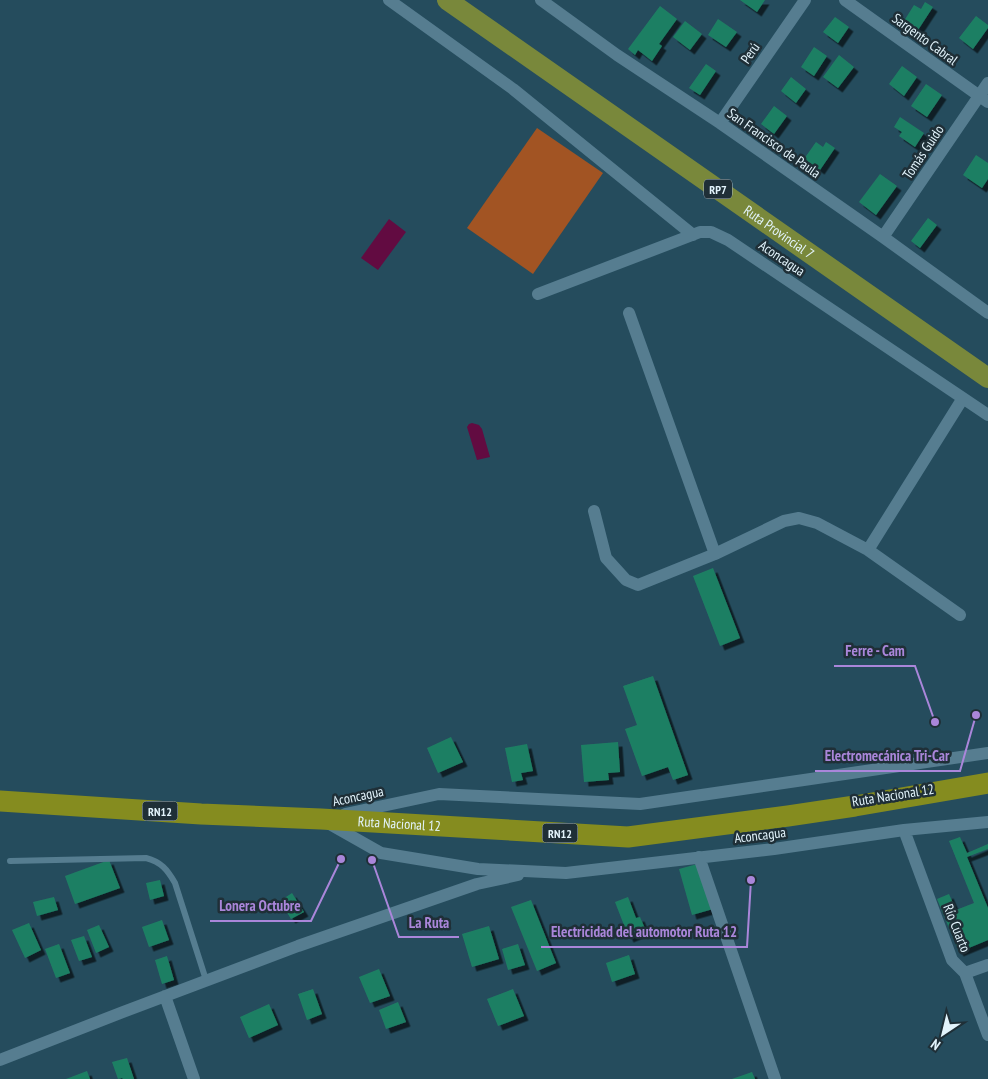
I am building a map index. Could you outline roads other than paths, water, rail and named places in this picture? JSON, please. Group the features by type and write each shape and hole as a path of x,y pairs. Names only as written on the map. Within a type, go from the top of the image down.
{"highway":[{"name":"Ruta Nacional 12","path":"0,801 628,837 855,806 988,781"}],"main road":[{"name":"Ruta Provincial 7","path":"447,0 988,378"}],"street":[{"path":"389,0 513,89 693,235"},
{"name":"San Francisco de Paula","path":"541,0 617,55 720,123 883,237 988,313"},
{"name":"Perú","path":"720,123 805,0"},
{"name":"Sargento Cabral","path":"845,0 984,99"},
{"name":"Tomás Guido","path":"883,237 984,99 988,83"},
{"name":"Aconcagua","path":"538,294 700,232 711,232 728,240 988,415"},
{"path":"629,313 715,554"},
{"path":"868,550 963,398"},
{"path":"594,511 606,558 626,580 638,585 715,554 784,521 799,518 817,523 868,550 960,615"},
{"name":"Aconcagua","path":"321,819 439,794 640,804 988,753"},
{"name":"Aconcagua","path":"321,819 381,853 478,869 566,873 699,858 904,830 988,822"},
{"name":"Río Cuarto","path":"904,830 952,960 965,973 988,1035"},
{"path":"699,858 775,1079"},
{"path":"0,1060 298,946 477,884 533,872"},
{"path":"965,973 988,965"},
{"path":"165,996 194,1079"}],"lane":[{"path":"10,861 146,858 157,861 169,872 175,883 206,980"}],"place":[{"name":"Electromecánica Tri-Car","path":"976,715"},
{"name":"Ferre - Cam","path":"935,722"},
{"name":"Lonera Octubre","path":"341,859"},
{"name":"La Ruta","path":"372,860"},
{"name":"Electricidad del automotor Ruta 12","path":"751,880"}]}
